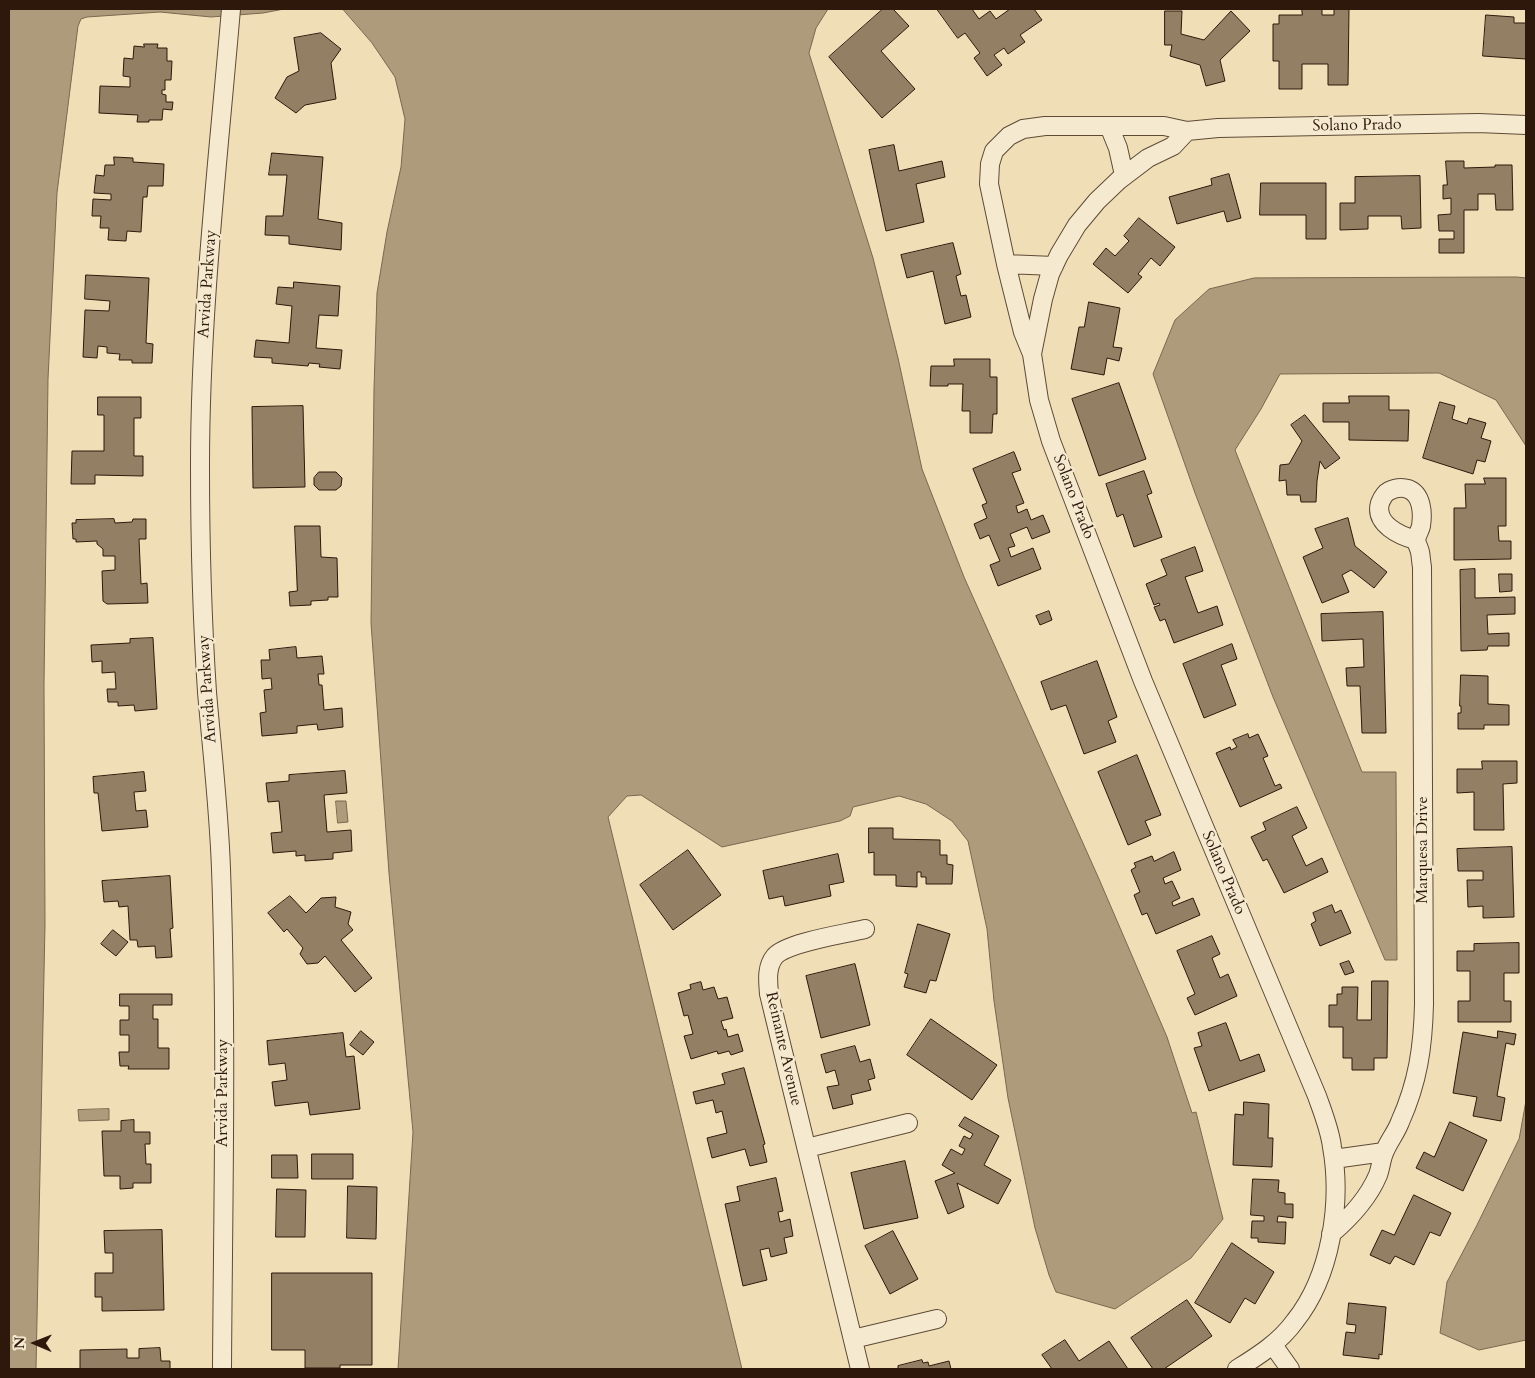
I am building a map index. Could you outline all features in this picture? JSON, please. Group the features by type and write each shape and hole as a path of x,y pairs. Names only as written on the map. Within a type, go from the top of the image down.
{"street":[{"name":"Arvida Parkway","path":"222,1369 223,924 220,837 207,691 202,600 200,465 206,299 231,9"},
{"name":"Solano Prado","path":"1237,1369 1273,1345 1296,1320 1313,1292 1324,1268 1332,1234 1335,1195 1334,1159 1330,1134 1317,1096 1143,681 1057,457 1039,400 1032,354 1023,332 1006,264 989,184 990,164 994,151 1009,136 1023,129 1045,126 1164,126 1188,131 1218,128 1469,124 1526,125"},
{"path":"1109,126 1118,148 1124,176"},
{"name":"Solano Prado","path":"1032,354 1042,299 1054,266 1077,225 1107,190 1148,158 1173,146 1188,131"},
{"path":"1006,264 1054,266"},
{"name":"Marquesa Drive","path":"1332,1234 1359,1207 1378,1175 1384,1152 1401,1122 1412,1093 1417,1078 1423,1041 1422,567 1416,540"},
{"name":"Reinante Avenue","path":"860,1369 769,994 768,978 769,969 776,955 784,949 865,929"},
{"path":"807,1148 908,1123"},
{"path":"1334,1159 1384,1152"},
{"path":"853,1339 937,1320"},
{"path":"1273,1345 1290,1369"}],"shaded area":[{"path":"9,9 284,9 263,13 211,17 160,12 87,17 81,19 78,26 57,193 48,379 44,685 45,924 36,1369 9,1369"},
{"path":"343,9 828,9 816,28 809,53 873,258 898,358 922,469 964,577 1099,879 1167,1037 1192,1113 1196,1112 1223,1219 1191,1258 1115,1309 1056,1292 1049,1275 1035,1228 1008,1098 994,1001 987,929 968,841 952,821 926,804 899,796 853,807 850,816 840,821 722,847 641,795 627,796 608,817 742,1369 398,1369 413,1132 389,873 371,623 377,293 387,232 401,167 405,119 395,77 372,43"},
{"path":"1254,278 1526,278 1526,446 1496,400 1439,373 1280,374 1235,450 1362,772 1396,772 1397,960 1385,960 1273,697 1195,493 1153,374 1175,320 1209,289"},
{"path":"336,801 346,801 348,822 338,823"},
{"path":"1526,1101 1526,1340 1479,1350 1440,1333 1447,1282 1519,1139"},
{"path":"109,1109 109,1120 79,1121 78,1110"}],"building":[{"path":"883,9 893,9 909,26 881,51 915,89 882,118 829,57"},
{"path":"937,9 972,9 979,19 990,11 996,19 1010,9 1034,9 1042,20 1020,35 1025,42 1008,54 1004,48 994,55 1002,65 987,76 974,58 980,53 965,33 958,38"},
{"path":"1302,9 1322,9 1322,15 1334,15 1334,9 1349,9 1348,85 1328,85 1328,64 1302,64 1302,89 1279,89 1279,61 1273,61 1273,24 1279,24 1279,15 1302,15"},
{"path":"1165,11 1182,11 1181,34 1204,40 1231,11 1250,31 1220,60 1225,81 1206,86 1200,65 1170,56 1172,45 1165,45"},
{"path":"1486,15 1514,17 1514,23 1526,23 1526,59 1483,56"},
{"path":"321,33 341,49 331,63 336,99 305,105 296,113 275,98 287,77 299,71 294,38"},
{"path":"144,44 158,44 157,48 167,48 167,61 172,61 171,80 165,80 165,90 162,90 162,94 166,95 166,102 173,102 172,110 163,109 162,120 149,120 149,122 137,122 138,115 99,113 100,86 130,87 130,77 123,76 124,58 133,59 134,46 144,47"},
{"path":"894,145 899,171 942,161 945,177 916,184 924,222 886,231 869,150"},
{"path":"272,153 323,157 318,219 342,223 341,250 289,244 289,236 265,235 266,216 283,216 287,175 269,175"},
{"path":"114,157 133,158 133,162 164,164 163,186 148,186 147,197 143,197 141,232 127,231 126,241 108,240 109,228 100,228 101,216 92,216 93,199 111,200 111,194 94,193 96,175 104,176 105,165 114,165"},
{"path":"1446,161 1464,161 1464,168 1512,165 1513,210 1496,210 1495,194 1478,194 1478,210 1464,210 1464,253 1439,253 1439,239 1454,239 1454,231 1439,231 1438,215 1451,214 1451,198 1443,199 1443,185 1447,185"},
{"path":"1229,174 1241,218 1227,222 1224,211 1177,224 1169,197 1212,185 1211,179"},
{"path":"1420,176 1421,228 1402,229 1401,216 1368,216 1368,229 1340,230 1340,203 1355,203 1355,177"},
{"path":"1261,183 1326,183 1326,239 1306,239 1306,215 1260,215"},
{"path":"1139,218 1175,247 1160,266 1151,258 1138,274 1142,277 1128,293 1093,264 1106,248 1115,256 1129,241 1124,236"},
{"path":"953,243 961,274 956,276 961,296 966,295 971,317 945,324 933,271 907,278 901,255"},
{"path":"86,275 149,278 146,343 153,344 152,363 132,363 132,360 119,360 120,354 107,353 107,347 98,346 97,358 83,357 85,310 109,311 110,301 85,299"},
{"path":"294,282 340,286 338,316 319,315 316,348 342,350 340,369 319,367 320,364 309,363 308,366 272,363 272,358 254,357 256,340 289,343 292,306 276,304 278,287 293,288"},
{"path":"1089,302 1120,308 1113,347 1122,348 1119,361 1107,358 1104,375 1071,369 1079,327 1084,327"},
{"path":"954,359 990,359 990,377 997,377 997,414 993,414 992,433 970,433 970,411 962,411 963,384 930,386 931,366 954,366"},
{"path":"1119,383 1146,459 1099,476 1072,399"},
{"path":"1349,396 1389,396 1389,410 1409,410 1408,441 1349,440 1349,422 1323,422 1323,403 1349,403"},
{"path":"98,397 141,397 141,418 134,418 134,456 143,456 143,476 95,475 95,484 71,484 72,451 104,451 104,415 98,415"},
{"path":"1440,402 1455,406 1452,419 1467,424 1469,418 1486,423 1481,438 1491,441 1485,462 1477,460 1473,474 1423,458"},
{"path":"303,406 305,487 253,488 252,407"},
{"path":"1305,415 1340,458 1325,469 1320,461 1316,502 1301,502 1300,495 1287,495 1286,480 1279,481 1280,465 1289,464 1302,441 1291,425"},
{"path":"1014,452 1021,470 1012,473 1024,503 1016,506 1018,513 1027,509 1031,520 1043,515 1050,532 1032,539 1027,527 1010,534 1015,546 1008,548 1011,557 1033,548 1041,569 998,586 990,565 1000,561 989,535 980,539 974,524 987,518 982,505 987,503 973,469"},
{"path":"1144,471 1152,493 1147,495 1162,537 1134,547 1123,514 1117,517 1106,484"},
{"path":"319,472 336,472 342,478 341,486 336,490 319,490 314,485 314,478"},
{"path":"1484,478 1506,478 1506,526 1498,526 1499,541 1511,541 1511,559 1454,560 1454,508 1466,508 1465,484 1485,484"},
{"path":"1348,518 1355,546 1387,572 1374,588 1351,570 1342,575 1349,592 1322,603 1303,557 1323,548 1315,529"},
{"path":"114,519 115,523 132,522 133,519 146,519 146,539 139,539 141,584 147,583 148,603 107,604 103,601 102,571 115,570 115,556 103,556 103,549 97,544 97,541 76,542 76,539 73,539 72,523 76,523 76,520"},
{"path":"295,526 320,526 321,557 337,558 338,597 328,597 328,600 311,601 311,605 290,606 289,592 297,591"},
{"path":"1195,547 1203,571 1185,577 1198,613 1217,606 1223,625 1174,643 1165,619 1160,621 1154,607 1160,605 1159,603 1154,605 1146,584 1167,575 1161,560"},
{"path":"1475,569 1475,598 1515,597 1515,614 1487,615 1488,634 1509,633 1509,646 1488,646 1487,650 1461,651 1460,570"},
{"path":"1499,574 1512,574 1512,591 1500,592"},
{"path":"1049,611 1052,620 1040,625 1036,616"},
{"path":"1383,612 1386,733 1362,733 1360,686 1347,686 1346,668 1364,667 1363,639 1322,641 1321,614"},
{"path":"153,638 157,709 135,711 134,705 118,706 118,702 108,702 107,689 116,689 115,672 102,673 102,661 92,662 91,645 130,643 130,639"},
{"path":"1232,644 1237,659 1221,665 1236,705 1204,718 1183,664"},
{"path":"296,647 297,658 322,656 324,674 318,674 319,685 322,685 324,710 342,708 343,727 318,730 317,724 297,726 297,733 262,736 260,713 266,712 264,690 272,689 271,678 262,679 261,660 270,660 269,650"},
{"path":"1097,661 1117,717 1108,721 1116,742 1084,754 1066,705 1051,710 1041,682"},
{"path":"1461,675 1488,676 1488,704 1509,705 1509,725 1484,725 1484,729 1458,729 1458,713 1461,713"},
{"path":"1248,734 1249,738 1258,734 1268,756 1263,758 1275,786 1280,784 1282,788 1240,807 1216,753 1230,747 1231,750 1237,747 1233,740"},
{"path":"1137,755 1161,815 1145,821 1151,835 1128,845 1098,772"},
{"path":"1482,761 1517,761 1517,783 1503,784 1504,830 1474,830 1474,792 1457,793 1457,769 1482,769"},
{"path":"345,771 347,793 324,795 327,832 351,830 352,851 333,853 333,859 305,861 305,855 296,856 296,851 273,853 271,833 282,832 279,801 268,802 266,783 289,781 289,775"},
{"path":"144,772 146,791 134,792 136,811 146,810 148,827 102,831 98,793 94,793 93,777"},
{"path":"1297,807 1307,828 1292,836 1306,866 1322,858 1328,872 1284,893 1267,859 1263,861 1251,837 1266,830 1263,823"},
{"path":"869,828 893,828 893,839 940,840 940,855 947,855 947,864 953,865 952,884 926,884 926,877 921,877 921,872 917,872 917,887 896,886 896,875 874,875 874,852 869,853"},
{"path":"1512,847 1514,917 1483,918 1483,906 1468,907 1467,880 1483,880 1483,871 1458,871 1457,849"},
{"path":"688,850 721,895 673,930 640,885"},
{"path":"1174,852 1181,870 1163,878 1165,884 1172,881 1180,898 1172,902 1173,906 1193,898 1200,915 1156,934 1147,913 1142,915 1134,895 1140,892 1131,870 1136,867 1134,863 1152,856 1154,861"},
{"path":"838,854 844,882 829,885 831,896 785,906 783,896 769,899 763,871"},
{"path":"170,876 173,928 170,929 172,957 156,958 155,946 138,947 137,940 130,940 128,906 119,907 118,901 104,902 102,881"},
{"path":"290,896 306,913 321,898 336,897 335,907 351,912 348,924 353,930 341,940 372,978 355,992 325,956 318,963 307,964 300,954 303,948 287,929 284,932 268,913"},
{"path":"1332,905 1335,913 1341,910 1351,933 1320,946 1311,924 1316,921 1313,913"},
{"path":"918,924 950,934 936,981 930,980 926,993 904,987 908,974 905,973"},
{"path":"113,930 128,942 116,956 101,944"},
{"path":"1212,936 1220,954 1212,958 1220,978 1228,974 1237,996 1195,1015 1187,998 1195,994 1177,951"},
{"path":"1519,943 1519,973 1504,973 1504,1001 1511,1001 1511,1022 1458,1022 1458,1001 1470,1001 1470,971 1457,971 1457,951 1474,951 1474,944"},
{"path":"1349,961 1354,972 1345,975 1340,964"},
{"path":"855,964 870,1025 821,1038 806,976"},
{"path":"1372,981 1388,981 1387,1058 1374,1058 1374,1070 1352,1070 1352,1058 1343,1058 1343,1027 1329,1027 1329,1005 1337,1005 1337,994 1342,994 1342,987 1358,987 1357,1020 1371,1020"},
{"path":"701,982 703,990 714,987 718,999 727,997 733,1018 721,1021 728,1037 738,1034 743,1051 731,1055 729,1051 718,1054 717,1051 691,1059 684,1036 693,1034 688,1015 684,1016 678,993 691,989 690,985"},
{"path":"120,994 172,994 172,1005 153,1005 153,1019 158,1019 158,1048 169,1048 169,1069 128,1069 129,1066 120,1066 119,1052 129,1052 129,1035 120,1035 120,1020 129,1020 129,1006 120,1006"},
{"path":"931,1019 997,1065 972,1100 907,1055"},
{"path":"1226,1023 1240,1061 1259,1054 1265,1071 1209,1091 1194,1048 1202,1046 1198,1033"},
{"path":"361,1031 374,1042 363,1055 350,1045"},
{"path":"1498,1031 1516,1034 1514,1045 1506,1043 1497,1096 1505,1098 1501,1121 1473,1116 1477,1097 1453,1093 1463,1032 1497,1038"},
{"path":"343,1033 346,1057 354,1056 360,1109 310,1115 308,1102 275,1106 272,1082 287,1080 285,1063 269,1065 267,1041"},
{"path":"855,1046 860,1062 870,1059 875,1078 868,1080 871,1090 851,1095 853,1104 833,1109 827,1087 839,1085 835,1070 826,1073 821,1055"},
{"path":"744,1068 765,1144 763,1145 767,1162 750,1166 745,1149 712,1158 707,1138 727,1133 722,1111 716,1113 713,1100 696,1104 693,1092 725,1084 722,1074"},
{"path":"1244,1102 1269,1104 1268,1138 1273,1138 1272,1167 1233,1165 1235,1114 1243,1115"},
{"path":"965,1117 999,1136 984,1165 1011,1180 998,1204 957,1183 964,1207 948,1214 935,1181 955,1173 942,1165 951,1149 962,1155 965,1149 959,1146 964,1136 970,1139 973,1134 959,1126"},
{"path":"134,1120 134,1132 150,1132 150,1144 145,1144 146,1164 151,1164 151,1183 133,1183 133,1188 120,1189 120,1176 104,1176 102,1131 121,1131 121,1121"},
{"path":"1450,1122 1487,1140 1463,1191 1416,1168 1424,1152 1434,1157"},
{"path":"312,1154 353,1154 353,1179 312,1179"},
{"path":"272,1155 297,1155 298,1178 272,1178"},
{"path":"905,1161 918,1218 864,1229 851,1173"},
{"path":"776,1178 783,1211 778,1212 780,1222 790,1219 793,1236 784,1238 787,1253 771,1257 769,1248 760,1250 767,1280 743,1286 725,1204 740,1201 737,1187"},
{"path":"1253,1179 1279,1180 1278,1192 1285,1193 1285,1204 1293,1204 1293,1218 1278,1216 1277,1222 1286,1222 1285,1244 1258,1242 1258,1238 1251,1238 1252,1221 1264,1221 1264,1216 1251,1215"},
{"path":"348,1186 377,1187 376,1239 347,1238"},
{"path":"277,1189 306,1190 305,1237 276,1237"},
{"path":"1414,1195 1451,1213 1440,1236 1430,1232 1414,1265 1395,1256 1390,1264 1370,1255 1382,1230 1394,1235"},
{"path":"162,1230 164,1310 102,1311 102,1297 95,1297 95,1273 113,1273 113,1253 105,1253 104,1231"},
{"path":"893,1231 918,1279 890,1294 865,1246"},
{"path":"1232,1243 1274,1272 1255,1304 1245,1298 1230,1323 1195,1303"},
{"path":"272,1273 372,1273 372,1365 340,1365 340,1368 305,1368 305,1350 272,1350"},
{"path":"1187,1300 1212,1336 1164,1369 1153,1369 1131,1338"},
{"path":"1349,1303 1386,1307 1382,1355 1379,1354 1379,1359 1343,1355 1346,1332 1355,1333 1356,1325 1347,1324"},
{"path":"1065,1340 1079,1361 1109,1341 1128,1369 1052,1369 1042,1355"},
{"path":"160,1348 161,1361 170,1361 170,1369 80,1369 80,1350 127,1349 127,1358 139,1358 139,1349"},
{"path":"922,1360 923,1363 928,1362 929,1366 949,1361 951,1369 898,1369 898,1366"}]}
